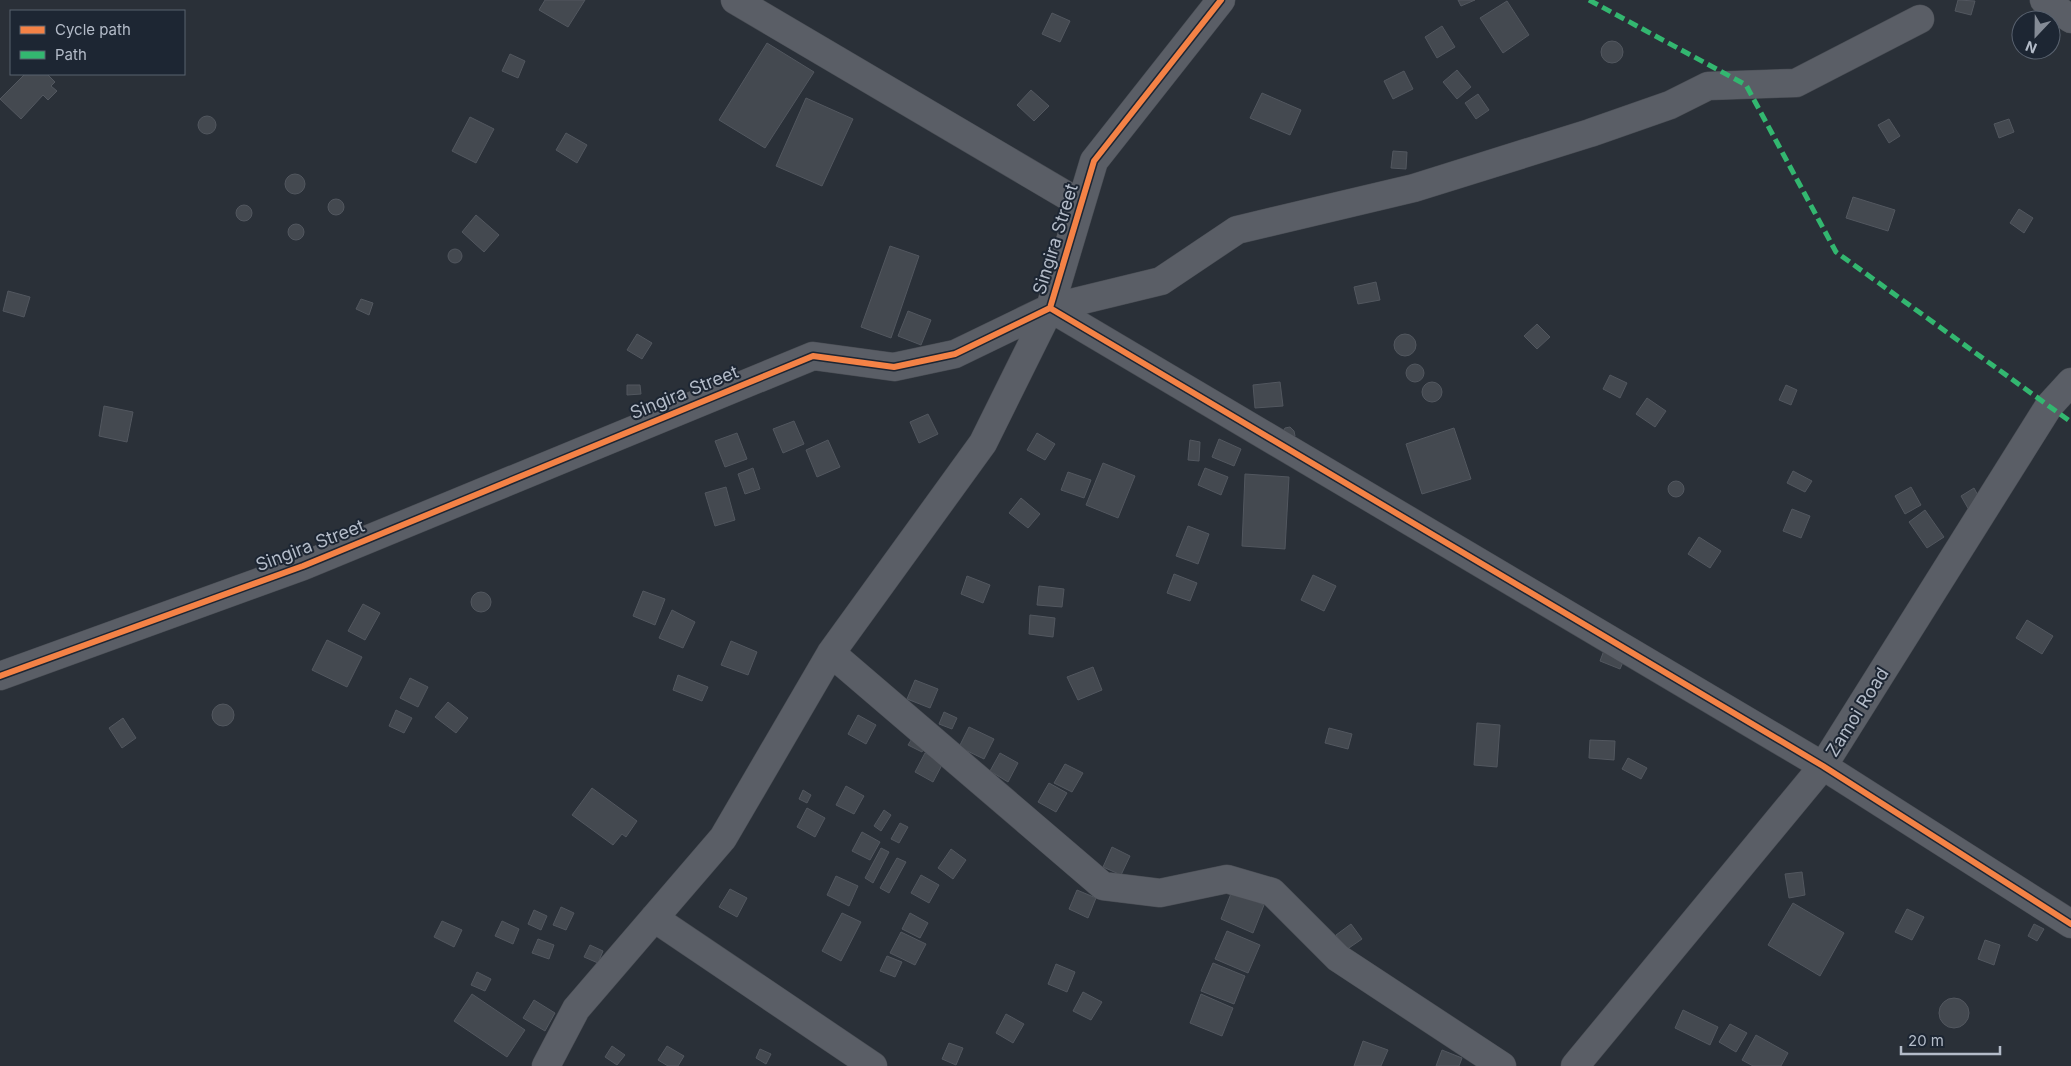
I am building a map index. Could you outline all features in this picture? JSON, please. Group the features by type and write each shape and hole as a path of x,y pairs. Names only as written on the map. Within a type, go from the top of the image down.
{"street":[{"path":"735,0 1081,204"},
{"name":"Singira Street","path":"0,676 302,566 813,356 894,367 929,360 955,354 1050,308 1094,161 1221,0"},
{"path":"2044,0 2071,18"},
{"path":"546,1066 576,1009 723,838 831,653 983,443 1050,308 1161,281 1237,230 1414,188 1608,127 1670,105 1708,86 1796,82 1920,19"},
{"path":"1050,308 1823,766 2071,924"},
{"name":"Zamoi Road","path":"1575,1066 1823,766 2048,406 2071,382"},
{"path":"831,653 1103,886 1160,893 1227,879 1272,892 1338,958 1502,1066"},
{"path":"654,918 873,1066"}],"building":[{"path":"545,0 585,0 568,27 539,10"},
{"path":"1458,0 1475,0 1461,6"},
{"path":"1958,0 1975,1 1971,15 1955,11"},
{"path":"1507,1 1529,35 1503,53 1480,18"},
{"path":"1052,13 1070,21 1060,42 1042,34"},
{"path":"1442,26 1455,47 1437,58 1425,37"},
{"path":"1608,41 1616,41 1623,48 1623,56 1616,63 1608,63 1601,56 1601,48"},
{"path":"767,43 814,72 765,148 719,120"},
{"path":"510,54 525,61 518,78 502,71"},
{"path":"1457,70 1471,87 1457,99 1443,82"},
{"path":"1404,71 1413,89 1393,99 1384,81"},
{"path":"24,75 48,75 55,82 51,86 57,91 48,100 43,95 21,119 0,99"},
{"path":"1031,90 1049,106 1034,121 1017,105"},
{"path":"1262,93 1301,110 1290,135 1250,118"},
{"path":"1478,94 1489,110 1476,119 1465,103"},
{"path":"806,98 853,119 822,186 776,166"},
{"path":"207,116 213,119 216,125 213,131 207,134 201,131 198,125 201,119"},
{"path":"470,117 494,129 476,163 452,151"},
{"path":"1889,119 1900,136 1889,143 1878,125"},
{"path":"2009,119 2014,132 1999,138 1994,124"},
{"path":"566,133 587,145 577,163 556,150"},
{"path":"1393,151 1407,152 1406,169 1391,168"},
{"path":"295,174 302,177 305,184 302,191 295,194 288,191 285,184 288,177"},
{"path":"1853,197 1895,210 1888,231 1846,218"},
{"path":"333,199 339,199 344,204 342,213 333,215 328,210 328,204"},
{"path":"244,205 250,207 252,213 250,219 244,221 238,219 236,213 238,207"},
{"path":"2019,209 2033,218 2024,233 2010,223"},
{"path":"476,215 499,235 484,252 462,232"},
{"path":"293,224 299,224 304,229 302,238 293,240 288,235 288,229"},
{"path":"890,246 919,256 891,338 861,327"},
{"path":"455,249 460,251 462,256 460,261 455,263 450,261 448,256 450,251"},
{"path":"1376,282 1380,300 1358,304 1354,287"},
{"path":"8,291 30,297 24,317 3,311"},
{"path":"361,299 373,303 369,315 356,309"},
{"path":"908,311 931,320 921,345 898,336"},
{"path":"1537,324 1550,337 1537,349 1524,336"},
{"path":"637,334 652,343 642,359 627,350"},
{"path":"1405,334 1413,337 1416,345 1413,353 1405,356 1397,353 1394,345 1397,337"},
{"path":"1415,364 1421,367 1424,373 1421,379 1415,382 1409,379 1406,373 1409,367"},
{"path":"1610,375 1627,383 1620,398 1603,389"},
{"path":"1280,382 1283,406 1255,408 1253,385"},
{"path":"1428,382 1436,382 1442,388 1442,396 1436,402 1428,402 1422,396 1422,388"},
{"path":"627,385 640,385 641,394 627,395"},
{"path":"1786,385 1797,390 1791,405 1779,400"},
{"path":"1647,398 1666,411 1655,427 1636,414"},
{"path":"104,406 133,412 127,442 99,436"},
{"path":"928,414 938,434 919,443 910,422"},
{"path":"794,421 804,444 783,453 773,429"},
{"path":"1290,427 1294,431 1295,436 1292,440 1282,433 1285,428"},
{"path":"1454,428 1471,479 1422,494 1406,444"},
{"path":"737,433 747,459 725,467 715,441"},
{"path":"1037,433 1055,444 1045,460 1027,450"},
{"path":"1219,439 1241,449 1234,466 1212,457"},
{"path":"828,440 840,467 817,477 806,450"},
{"path":"1190,440 1200,442 1199,461 1188,460"},
{"path":"1103,463 1135,476 1118,518 1086,505"},
{"path":"753,468 760,489 745,494 738,474"},
{"path":"1205,468 1228,477 1221,495 1198,485"},
{"path":"1793,471 1812,481 1805,492 1787,483"},
{"path":"1068,472 1091,480 1084,498 1061,490"},
{"path":"1245,474 1289,477 1285,549 1242,546"},
{"path":"1676,481 1682,483 1684,489 1682,495 1676,497 1670,495 1668,489 1670,483"},
{"path":"726,487 735,520 715,526 705,493"},
{"path":"1911,487 1921,505 1905,514 1895,496"},
{"path":"1974,488 1982,503 1969,510 1961,496"},
{"path":"1021,498 1040,514 1028,528 1009,513"},
{"path":"1792,509 1810,516 1801,538 1783,531"},
{"path":"1925,510 1944,537 1927,548 1909,522"},
{"path":"1188,526 1209,534 1198,564 1176,556"},
{"path":"1699,537 1721,551 1710,568 1688,554"},
{"path":"1174,574 1197,583 1190,601 1167,593"},
{"path":"1313,575 1336,586 1324,611 1301,600"},
{"path":"967,576 990,585 983,603 961,594"},
{"path":"1039,586 1064,589 1062,607 1037,605"},
{"path":"643,591 665,599 655,625 633,616"},
{"path":"481,592 488,595 491,602 488,609 481,612 474,609 471,602 474,595"},
{"path":"363,604 380,613 365,640 348,631"},
{"path":"672,610 695,622 683,648 659,638"},
{"path":"1030,615 1055,618 1053,637 1029,634"},
{"path":"2027,620 2053,636 2042,654 2016,638"},
{"path":"327,640 362,657 347,687 312,670"},
{"path":"731,641 757,652 748,675 721,665"},
{"path":"1606,645 1627,653 1620,669 1600,661"},
{"path":"1093,667 1102,690 1078,700 1067,677"},
{"path":"678,675 708,687 702,701 673,690"},
{"path":"410,678 428,687 418,707 400,698"},
{"path":"915,680 938,689 930,708 907,699"},
{"path":"448,702 468,718 456,733 435,717"},
{"path":"223,704 231,707 234,715 231,723 223,726 215,723 212,715 215,707"},
{"path":"396,710 412,718 404,733 389,726"},
{"path":"944,712 957,718 952,729 939,724"},
{"path":"858,715 876,725 866,744 848,734"},
{"path":"123,718 136,738 122,748 109,728"},
{"path":"1477,723 1500,725 1497,767 1474,765"},
{"path":"969,727 994,739 984,759 959,747"},
{"path":"1329,728 1352,734 1348,749 1325,743"},
{"path":"913,737 927,744 922,752 908,745"},
{"path":"1590,740 1615,741 1614,760 1589,758"},
{"path":"925,753 943,763 933,782 915,772"},
{"path":"1000,753 1018,763 1008,782 990,771"},
{"path":"1628,758 1647,768 1641,779 1622,769"},
{"path":"1065,764 1083,773 1072,792 1054,783"},
{"path":"1049,783 1067,793 1056,812 1038,802"},
{"path":"846,786 864,796 854,814 836,805"},
{"path":"592,788 637,821 626,837 622,834 613,845 572,815"},
{"path":"803,790 811,795 807,803 799,799"},
{"path":"807,808 825,818 815,837 797,827"},
{"path":"884,810 891,815 881,831 874,826"},
{"path":"900,823 908,827 899,843 891,839"},
{"path":"862,832 880,842 870,860 852,851"},
{"path":"1112,847 1130,856 1121,875 1103,867"},
{"path":"881,848 889,852 873,883 865,878"},
{"path":"951,849 966,860 953,879 938,868"},
{"path":"897,858 906,862 889,893 880,888"},
{"path":"1802,872 1805,895 1789,898 1785,874"},
{"path":"921,875 939,885 929,903 911,893"},
{"path":"836,876 858,886 849,906 827,895"},
{"path":"730,889 747,898 737,917 719,907"},
{"path":"1077,890 1096,898 1088,918 1069,909"},
{"path":"1232,891 1264,905 1253,933 1221,919"},
{"path":"1793,903 1844,933 1820,976 1768,945"},
{"path":"561,907 574,913 566,930 553,925"},
{"path":"1907,909 1924,917 1912,940 1895,932"},
{"path":"534,910 547,916 541,930 528,924"},
{"path":"842,913 861,922 841,961 822,951"},
{"path":"910,913 928,923 920,938 902,929"},
{"path":"442,921 462,930 454,947 434,937"},
{"path":"502,921 519,929 513,944 495,936"},
{"path":"1351,924 1362,939 1346,950 1336,935"},
{"path":"2034,924 2044,929 2037,941 2028,936"},
{"path":"1227,931 1260,945 1248,973 1215,959"},
{"path":"901,932 926,944 915,965 890,953"},
{"path":"538,939 554,945 549,959 532,953"},
{"path":"1985,940 2000,945 1994,965 1978,959"},
{"path":"590,945 603,951 598,963 584,957"},
{"path":"887,956 902,962 895,977 880,971"},
{"path":"1213,963 1245,976 1234,1004 1201,991"},
{"path":"1056,964 1075,972 1067,992 1048,984"},
{"path":"477,972 491,979 485,991 471,985"},
{"path":"1083,992 1102,1002 1091,1020 1073,1011"},
{"path":"472,994 525,1030 507,1057 454,1021"},
{"path":"1201,994 1233,1008 1222,1036 1190,1023"},
{"path":"1954,998 1960,999 1968,1007 1968,1019 1960,1027 1954,1028 1948,1027 1940,1019 1939,1013 1940,1007 1948,999"},
{"path":"534,1000 555,1013 545,1031 523,1018"},
{"path":"1683,1010 1718,1027 1710,1045 1675,1028"},
{"path":"1006,1014 1024,1024 1013,1043 996,1033"},
{"path":"1730,1024 1747,1033 1736,1052 1719,1042"},
{"path":"1756,1035 1788,1053 1781,1066 1753,1066 1742,1060"},
{"path":"1363,1041 1388,1050 1381,1066 1354,1066"},
{"path":"949,1043 963,1048 956,1065 942,1059"},
{"path":"612,1046 625,1055 617,1065 605,1057"},
{"path":"667,1046 684,1056 678,1066 668,1066 658,1060"},
{"path":"760,1049 771,1054 766,1064 756,1058"},
{"path":"1442,1050 1462,1058 1459,1066 1436,1066"}],"marked path":[{"path":"1589,0 1746,85 1836,252 2071,422"}],"cycle path":[{"path":"0,676 303,566 813,356 894,367 955,354 1050,308 1094,161 1221,0"},
{"path":"1050,308 1823,766 2071,924"}]}
